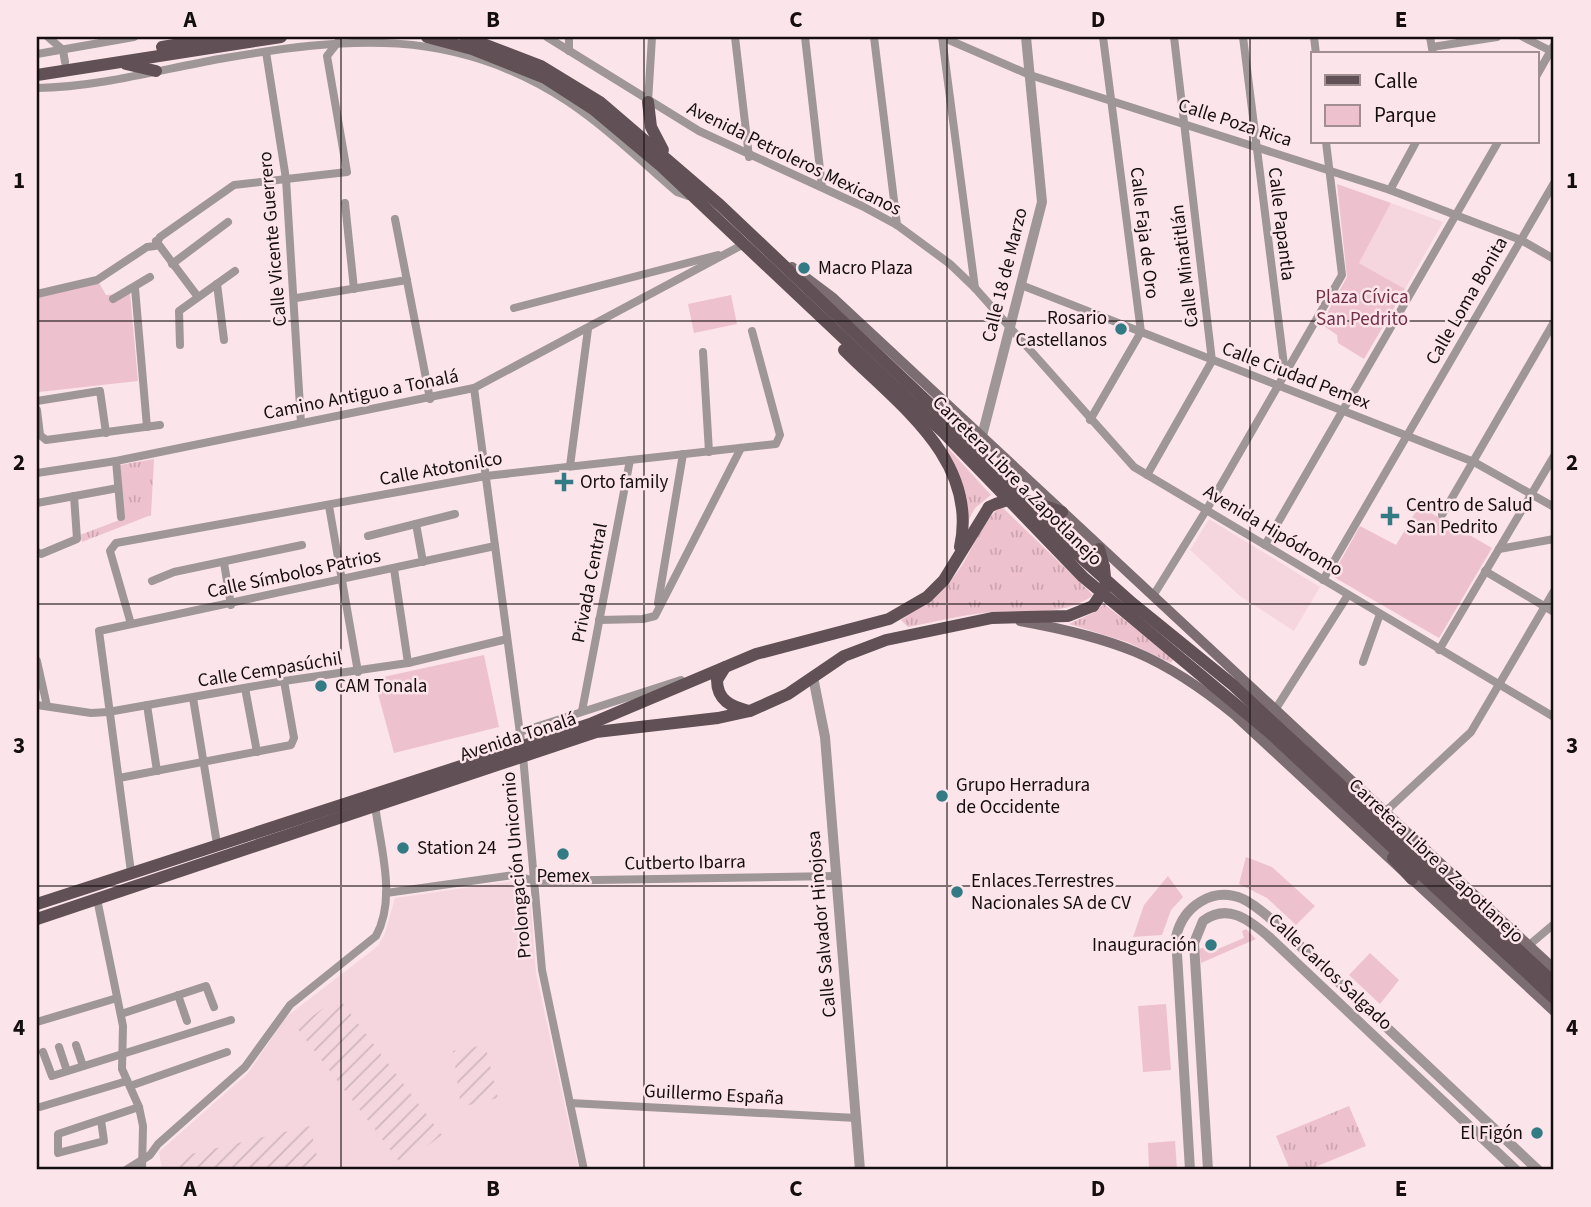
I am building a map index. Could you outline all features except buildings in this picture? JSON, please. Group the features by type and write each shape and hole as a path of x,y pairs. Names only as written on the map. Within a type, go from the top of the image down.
{"main road":[{"path":"37,75 221,43 281,37"},
{"name":"Carretera Libre a Zapotlanejo","path":"427,37 472,49 545,78 593,109 747,247 945,435 1083,577 1210,680 1554,998"},
{"name":"Carretera Libre a Zapotlanejo","path":"465,37 541,65 600,102 668,160 771,250 953,426 1059,538 1132,603 1233,685 1554,983"},
{"path":"37,67 64,56 194,39 221,43"},
{"path":"119,62 156,71"},
{"path":"648,102 651,127 668,160"},
{"path":"747,247 762,268 941,449 961,492 962,530 956,561"},
{"name":"Carretera Libre a Zapotlanejo","path":"771,250 832,297 1099,549 1554,969"},
{"name":"Avenida Tonalá","path":"37,919 375,805 523,751 756,654 889,619 927,597 956,561 989,507 1002,500 1015,499 1062,512"},
{"name":"Avenida Tonalá","path":"37,904 217,844 523,751 596,732 718,718 750,711 788,694 844,656 886,640 992,618 1068,616 1093,606 1106,587 1099,549"},
{"name":"Carretera Libre a Zapotlanejo","path":"1011,619 1112,642 1156,660 1194,681 1236,716 1554,1011"},
{"path":"720,669 717,680 719,695 730,705 750,711"},
{"path":"1339,797 1412,878"}],"street":[{"path":"46,37 47,53"},
{"path":"46,37 64,56"},
{"path":"37,54 64,56 134,37"},
{"name":"Avenida Petroleros Mexicanos","path":"547,37 648,102 749,157 822,187 897,225 950,264 975,288 1010,331"},
{"path":"569,37 569,51"},
{"path":"648,102 652,37"},
{"path":"735,37 749,157"},
{"path":"805,37 822,187"},
{"path":"874,37 897,225"},
{"path":"942,37 975,288"},
{"name":"Calle Poza Rica","path":"942,37 1030,75 1390,190 1521,240 1554,259"},
{"name":"Calle 18 de Marzo","path":"982,436 1042,202 1026,37"},
{"name":"Calle Faja de Oro","path":"1103,37 1141,332"},
{"name":"Calle Minatitlán","path":"1174,37 1212,361"},
{"name":"Calle Papantla","path":"1243,37 1285,373"},
{"path":"1430,37 1432,51 1497,37"},
{"path":"1523,37 1552,48 1538,73"},
{"path":"37,88 76,86 156,71 221,43 267,52 384,38 461,54 528,79 596,122 677,192 691,197"},
{"path":"327,56 339,42"},
{"path":"304,46 327,56"},
{"name":"Calle Vicente Guerrero","path":"267,52 286,179 296,298 301,424"},
{"path":"37,292 96,280 156,243 230,187 347,172 327,56"},
{"path":"1153,596 1208,509 1342,275 1326,144"},
{"path":"1390,190 1415,144"},
{"path":"1265,545 1497,144"},
{"name":"Calle Loma Bonita","path":"1323,580 1554,183"},
{"path":"345,203 354,289"},
{"path":"395,219 430,398"},
{"path":"172,264 228,222"},
{"path":"156,243 196,298"},
{"name":"Camino Antiguo a Tonalá","path":"37,473 116,461 474,388 731,251 747,247"},
{"path":"514,308 731,251"},
{"path":"180,345 178,314 235,271"},
{"path":"113,299 150,277"},
{"path":"296,298 407,280"},
{"path":"217,284 224,340"},
{"name":"Calle Ciudad Pemex","path":"1021,285 1474,462 1554,507"},
{"path":"135,288 147,426"},
{"path":"1442,515 1554,322"},
{"path":"570,466 588,329"},
{"name":"Calle Atotonilco","path":"131,624 111,546 486,476 779,442 752,331"},
{"name":"Avenida Hipódromo","path":"1010,331 1122,456 1147,475 1554,717"},
{"path":"1090,420 1141,332"},
{"path":"703,352 709,452"},
{"path":"1147,475 1212,361"},
{"name":"Prolongación Unicornio","path":"474,388 523,751 542,970 584,1170"},
{"path":"37,401 100,391 106,433"},
{"path":"37,410 40,435 46,440 160,425"},
{"path":"599,620 648,619 657,613 741,448"},
{"path":"657,613 683,454"},
{"path":"1439,650 1554,456"},
{"name":"Privada Central","path":"582,711 630,460"},
{"path":"116,461 121,517"},
{"path":"37,503 118,488"},
{"path":"37,552 41,554 77,539 74,496"},
{"path":"329,506 358,672"},
{"path":"368,536 455,514"},
{"path":"416,524 423,562"},
{"path":"1499,549 1554,540"},
{"path":"152,581 174,572 224,564 302,545"},
{"name":"Calle Símbolos Patrios","path":"108,712 99,631 495,547"},
{"path":"224,564 231,605"},
{"path":"394,569 408,663"},
{"path":"1485,571 1554,612"},
{"path":"1385,812 1471,732 1554,591"},
{"path":"1275,710 1348,595"},
{"path":"1363,662 1380,614"},
{"name":"Calle Cempasúchil","path":"37,705 76,711 108,712 284,681 408,663 507,639"},
{"path":"37,661 47,706"},
{"path":"520,732 720,669"},
{"name":"Calle Salvador Hinojosa","path":"813,677 825,737 860,1170"},
{"path":"119,778 293,743 284,681"},
{"path":"245,688 257,751"},
{"path":"193,698 217,844"},
{"path":"147,705 157,771"},
{"path":"108,712 131,872"},
{"path":"136,1164 245,1067 290,1004 376,936 383,924 386,893 375,805"},
{"name":"Cutberto Ibarra","path":"386,893 514,875 535,881 836,876"},
{"path":"1190,1170 1176,937 1181,922 1190,909 1210,897 1225,895 1247,901 1278,925 1538,1170"},
{"path":"97,899 121,1014 122,1069 139,1107 142,1126 136,1164"},
{"name":"Calle Carlos Salgado","path":"1208,1170 1194,943 1203,921 1215,914 1227,912 1243,917 1268,936 1516,1170"},
{"path":"1528,946 1554,924"},
{"path":"121,1014 208,986 214,1007"},
{"path":"178,995 187,1021"},
{"path":"37,1022 117,998"},
{"path":"43,1052 50,1076 231,1020"},
{"path":"76,1045 83,1066"},
{"path":"60,1047 67,1071"},
{"path":"40,1107 129,1084 228,1052"},
{"name":"Guillermo España","path":"570,1103 856,1118"},
{"path":"101,1120 104,1141 58,1153 58,1134 139,1107"}],"shaded area":[{"path":"1391,203 1443,222 1405,289 1359,263"},
{"path":"1209,519 1320,587 1294,631 1240,596 1190,550"},
{"path":"511,881 517,883 516,891 531,906 536,973 579,1170 162,1170 159,1152 248,1073 286,1017 378,946 385,933 395,898"},
{"path":"338,997 442,1135 402,1165 297,1028"},
{"path":"485,1045 498,1098 461,1107 453,1051"},
{"path":"310,1126 320,1170 177,1170 174,1158"}],"green space":[{"name":"Plaza Cívica San Pedrito","path":"1337,184 1391,203 1359,263 1405,289 1364,359 1338,343 1337,335 1321,324 1347,277"},
{"path":"98,281 106,295 130,293 138,381 39,392 37,296"},
{"path":"731,295 737,324 694,333 688,304"},
{"path":"948,448 991,495 975,508 968,521 965,492 946,450"},
{"path":"154,459 151,515 82,542 80,535 122,519 120,465"},
{"path":"1001,506 1093,595 1069,607 1055,610 983,613 908,627 901,620 944,588 962,566 987,521"},
{"path":"1419,506 1492,548 1439,638 1332,576 1360,526 1396,545"},
{"path":"1104,604 1174,659 1171,663 1127,642 1069,624 1095,612"},
{"path":"484,655 499,727 394,753 374,679"},
{"path":"1246,857 1272,867 1315,906 1296,925 1267,898 1239,884"},
{"path":"1168,876 1183,897 1171,910 1162,935 1133,937 1144,905"},
{"path":"1246,929 1256,939 1201,963 1199,949 1205,947 1208,953 1244,938 1242,931"},
{"path":"1370,953 1399,980 1380,1004 1349,975"},
{"path":"1166,1004 1171,1070 1143,1072 1138,1006"},
{"path":"1349,1106 1366,1146 1308,1170 1290,1170 1276,1136"},
{"path":"1175,1141 1177,1170 1149,1170 1148,1143"}],"place":[{"name":"Macro Plaza","path":"804,268"},
{"name":"Rosario Castellanos","path":"1121,329"},
{"name":"Orto family","path":"564,482"},
{"name":"Centro de Salud San Pedrito","path":"1390,516"},
{"name":"CAM Tonala","path":"321,686"},
{"name":"Grupo Herradura de Occidente","path":"942,796"},
{"name":"Station 24","path":"403,848"},
{"name":"Pemex","path":"563,854"},
{"name":"Enlaces Terrestres Nacionales SA de CV","path":"957,892"},
{"name":"Inauguración","path":"1211,945"},
{"name":"El Figón","path":"1537,1133"}]}
